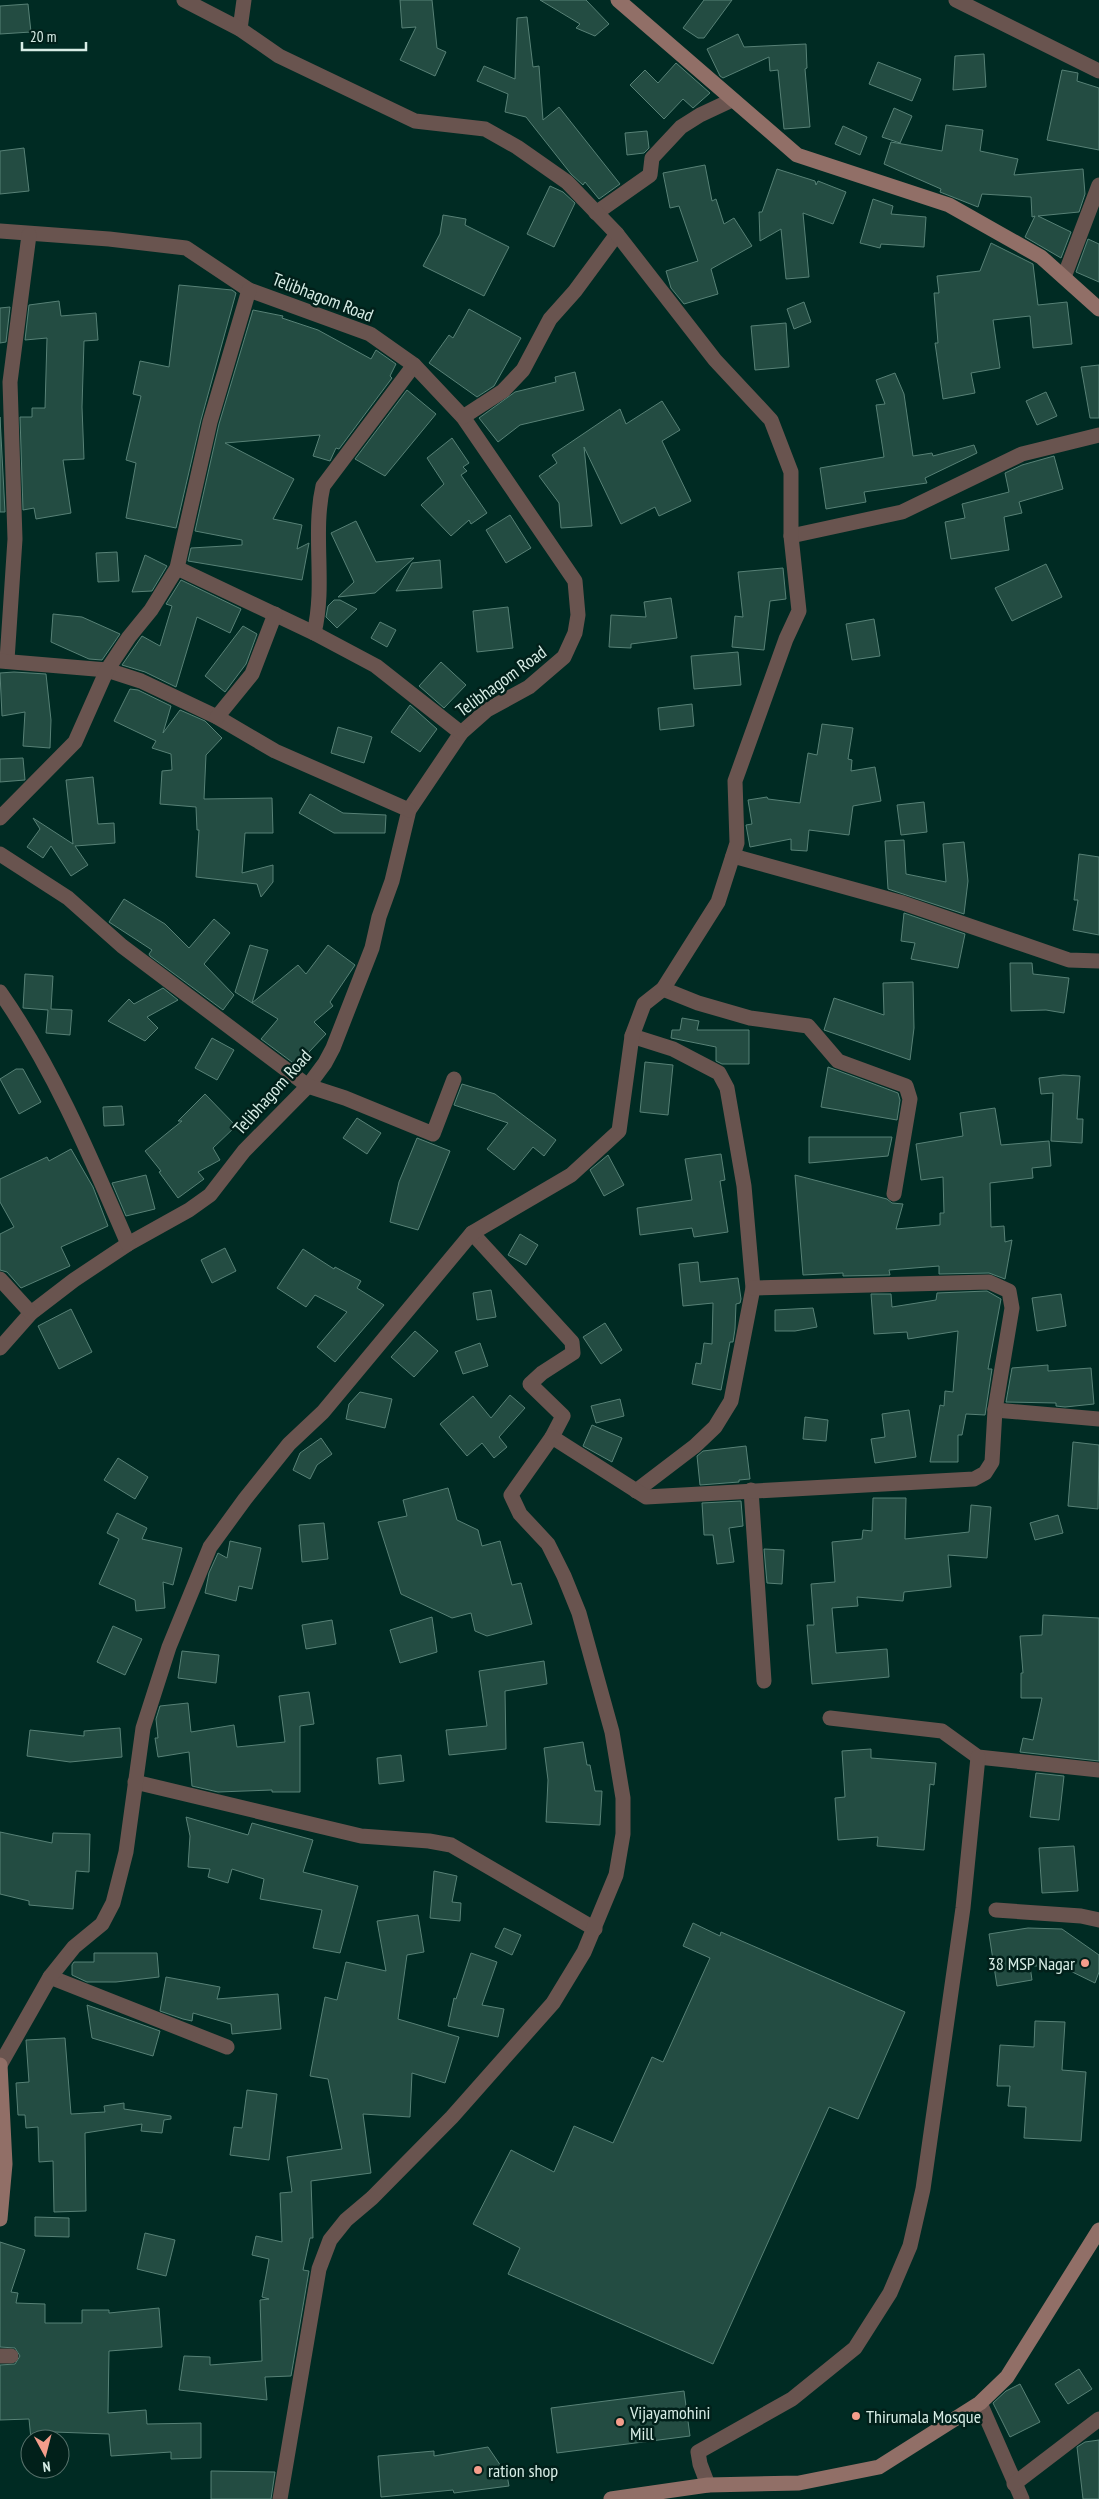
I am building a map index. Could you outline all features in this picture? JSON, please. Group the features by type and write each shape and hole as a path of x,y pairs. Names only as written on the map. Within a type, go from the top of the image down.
{"street":[{"path":"0,2219 6,2164 0,2065 50,1977 74,1947 102,1924 113,1903 126,1852 143,1728 169,1647 210,1547 289,1444 323,1412 472,1233 571,1175 619,1131 632,1036 644,1004 663,989 718,902 737,843 735,781 786,639 800,611 791,536 791,472 771,420 715,360 617,234 567,182 517,147 485,129 415,121 278,56 240,29 184,0"},
{"path":"240,29 244,0"},
{"path":"618,0 797,155 949,204 1041,257 1099,309"},
{"path":"956,0 1099,71"},
{"path":"596,213 650,175 652,158 681,127 700,115 732,100"},
{"path":"1064,277 1099,185"},
{"name":"Telibhagom Road","path":"0,231 29,235 49,234 74,238 109,238 186,248 249,290 370,334 414,366 463,417 575,581 578,615 575,633 564,658 529,687 487,710 461,733 409,810 392,881 379,917 372,948 325,1064 308,1086 244,1152 210,1195 175,1218 128,1244 74,1280 31,1313 0,1348"},
{"path":"463,417 503,391 523,370 550,319 575,291 617,234"},
{"path":"29,235 10,382 15,539 4,661 47,667 107,670 141,681 217,717 275,751 409,810"},
{"path":"0,818 74,742 107,670 129,637 151,610 176,568 210,422 249,290"},
{"path":"314,633 318,602 318,507 323,486 414,366"},
{"path":"791,536 902,512 1022,454 1099,435"},
{"path":"176,568 314,633 376,666 461,733"},
{"path":"217,717 252,674 275,614"},
{"path":"0,854 68,898 122,946 308,1086 345,1098 433,1134 454,1080"},
{"path":"732,856 904,903 1069,960 1099,961"},
{"path":"663,989 698,1003 750,1018 808,1026 838,1061 906,1086 910,1100 894,1194"},
{"path":"0,992 16,1014 59,1095 88,1153 128,1244"},
{"path":"632,1036 674,1049 719,1073 728,1088 744,1186 753,1288 731,1401 708,1434 636,1491"},
{"path":"280,2499 319,2269 330,2240 346,2220 372,2198 452,2117 553,2004 595,1930 616,1875 623,1834 623,1798 612,1732 579,1613 548,1544 520,1514 511,1495 552,1437 563,1416 530,1384 542,1373 573,1353 572,1342 472,1233"},
{"path":"0,1279 31,1313"},
{"path":"552,1437 646,1497 974,1479 985,1473 992,1462 995,1410 1012,1308 1009,1291 988,1282 753,1288"},
{"path":"995,1410 1099,1419"},
{"path":"752,1490 764,1681"},
{"path":"830,1718 942,1731 978,1757 1099,1770"},
{"path":"710,2492 700,2464 698,2452 792,2399 855,2348 890,2293 910,2246 923,2190 963,1908 978,1757"},
{"path":"135,1782 361,1836 429,1841 451,1845 595,1930"},
{"path":"996,1910 1081,1916 1099,1920"},
{"path":"50,1977 227,2047"},
{"path":"611,2499 710,2492 799,2482 879,2467 980,2403 1007,2377 1099,2230"},
{"path":"980,2403 1022,2499"},
{"path":"1014,2484 1099,2419"}],"building":[{"path":"400,0 432,0 437,48 446,52 435,76 400,60 416,27 402,28"},
{"path":"540,0 586,0 609,24 595,36 576,28 580,24"},
{"path":"704,0 732,0 704,38 698,38 683,28"},
{"path":"28,4 31,32 0,34 0,6"},
{"path":"527,17 533,67 539,66 543,120 559,107 620,184 599,199 585,182 583,185 571,174 526,117 505,112 508,94 477,81 484,66 515,79 517,18"},
{"path":"738,34 744,47 806,44 807,68 805,69 810,127 784,129 778,70 770,71 769,57 723,78 720,76 707,49"},
{"path":"984,54 986,87 953,90 955,56"},
{"path":"878,62 921,79 912,101 869,84"},
{"path":"676,63 710,93 693,108 683,99 664,119 630,85 645,70 658,83"},
{"path":"1062,70 1078,73 1077,81 1099,88 1099,150 1047,140"},
{"path":"894,108 912,116 900,143 882,137"},
{"path":"946,125 983,130 980,151 1018,159 1014,175 1083,169 1085,194 1079,212 1038,216 1071,232 1061,258 1025,237 1035,216 1032,217 1031,197 982,194 978,207 940,192 941,189 884,164 891,142 942,151"},
{"path":"843,126 867,137 860,155 835,144"},
{"path":"647,131 649,148 644,153 627,155 625,133"},
{"path":"24,148 29,191 0,194 0,151"},
{"path":"705,165 712,201 716,199 724,224 734,218 752,246 711,269 718,294 684,304 671,288 666,271 698,261 679,206 670,208 663,173"},
{"path":"777,169 815,181 816,185 818,181 846,192 833,224 803,213 809,277 786,279 781,229 760,241 759,212 762,212"},
{"path":"550,186 563,192 575,203 554,247 527,234"},
{"path":"873,199 893,206 891,214 926,217 924,247 881,244 880,248 860,243"},
{"path":"443,215 466,219 465,225 509,247 484,296 423,266 440,234"},
{"path":"1088,239 1099,244 1099,282 1076,272"},
{"path":"991,243 1033,264 1038,305 1067,302 1072,344 1033,348 1030,316 993,320 1000,368 971,373 975,393 943,399 935,343 938,343 934,293 939,293 937,276 980,271"},
{"path":"179,285 232,290 236,293 201,420 176,528 126,518 136,463 126,460 141,396 133,394 140,361 169,367"},
{"path":"59,301 61,316 96,313 98,340 84,341 82,407 84,459 63,460 71,513 36,519 34,508 23,510 20,417 32,417 32,408 45,408 47,338 25,340 29,305"},
{"path":"804,302 811,322 794,329 787,309"},
{"path":"10,307 6,342 0,343 0,308"},
{"path":"469,309 521,338 494,386 477,397 429,363 449,335 453,338"},
{"path":"253,310 283,316 282,318 318,330 371,359 376,350 396,364 390,376 392,378 339,449 336,448 330,461 313,456 320,435 225,443 294,479 273,519 302,525 297,549 309,543 302,580 188,561 191,548 242,545 242,540 195,531 219,424"},
{"path":"786,323 789,367 755,370 751,326"},
{"path":"1099,365 1099,418 1090,418 1081,367"},
{"path":"575,372 584,410 520,425 498,442 479,418 515,392 556,382 555,377"},
{"path":"895,373 904,394 913,456 932,453 933,456 974,445 977,453 925,478 927,483 864,492 866,502 826,509 820,468 884,457 876,405 885,404 876,380"},
{"path":"407,390 436,414 385,476 355,459"},
{"path":"1046,392 1057,416 1037,425 1026,401"},
{"path":"662,401 680,430 662,441 691,501 659,516 655,507 621,524 584,447 592,526 561,528 559,503 539,476 557,463 552,455 620,409 626,424"},
{"path":"0,417 5,512 0,512"},
{"path":"452,438 469,463 463,467 467,471 461,475 487,513 471,524 469,520 451,536 421,505 444,484 427,458"},
{"path":"1054,456 1063,489 1019,502 1022,513 1004,517 1009,550 951,559 945,522 965,518 962,504 1009,492 1005,473 1022,465"},
{"path":"510,515 531,548 506,563 486,530"},
{"path":"356,521 376,562 414,558 375,593 338,597 354,582 331,533"},
{"path":"117,552 119,581 98,582 96,553"},
{"path":"145,555 167,566 152,591 132,592"},
{"path":"440,560 442,588 396,591 412,563"},
{"path":"1046,564 1062,597 1012,621 995,588"},
{"path":"783,568 786,599 770,601 764,650 732,647 735,616 743,617 738,572"},
{"path":"181,580 241,609 230,633 197,617 176,687 145,672 122,665 142,636 160,646 172,606 166,604"},
{"path":"671,598 677,638 631,644 631,648 609,647 611,615 646,617 644,602"},
{"path":"334,600 340,600 357,609 337,628 326,617 328,606"},
{"path":"508,607 513,648 477,652 473,611"},
{"path":"53,614 82,617 120,634 102,660 89,659 51,642"},
{"path":"874,619 880,656 852,660 846,624"},
{"path":"380,622 396,630 387,647 371,638"},
{"path":"243,626 257,634 246,664 225,692 205,676"},
{"path":"738,652 741,685 694,689 691,656"},
{"path":"441,662 466,685 444,708 419,686"},
{"path":"0,673 46,674 51,720 50,748 23,746 25,712 2,716"},
{"path":"130,689 138,690 171,706 163,733 180,710 205,721 222,738 206,755 204,799 272,798 273,833 245,833 242,873 273,865 273,882 261,897 257,884 196,877 199,830 197,830 196,807 160,804 162,771 172,770 171,754 152,748 156,741 114,721"},
{"path":"692,704 694,726 660,730 658,708"},
{"path":"410,705 437,729 420,752 391,732"},
{"path":"822,724 853,728 848,759 852,760 851,771 875,767 881,801 853,806 849,835 809,830 807,851 791,850 791,839 750,847 746,825 752,824 748,800 767,797 768,799 800,803 808,753 817,755"},
{"path":"338,727 372,737 364,763 331,753"},
{"path":"23,758 25,780 0,782 0,759"},
{"path":"93,777 98,824 114,823 115,843 75,846 88,865 71,876 51,846 43,858 27,847 40,829 33,818 73,844 66,780"},
{"path":"310,794 343,813 386,815 385,833 334,833 299,813"},
{"path":"924,802 927,832 901,835 897,805"},
{"path":"904,840 906,874 946,882 943,844 964,842 968,881 964,914 888,889 885,841"},
{"path":"1079,854 1099,857 1099,935 1073,930 1078,900 1074,900"},
{"path":"124,899 165,924 189,948 214,919 230,933 204,964 234,995 223,1010 150,956 149,954 152,950 109,922"},
{"path":"904,913 965,934 958,968 911,959 915,943 901,941"},
{"path":"250,945 268,950 252,1003 235,992"},
{"path":"328,945 355,965 330,1002 333,1006 314,1022 326,1034 309,1052 312,1055 300,1068 261,1039 278,1019 252,1003 298,965 306,974"},
{"path":"1010,963 1032,963 1033,974 1069,978 1064,1013 1046,1010 1011,1011"},
{"path":"25,974 53,976 51,1009 72,1010 70,1035 46,1033 48,1010 23,1008"},
{"path":"913,982 914,1028 910,1060 824,1030 834,998 884,1015 883,983"},
{"path":"163,988 178,1000 147,1017 158,1028 145,1041 108,1021 129,999 134,1004"},
{"path":"682,1018 699,1021 697,1030 749,1030 749,1064 722,1064 716,1061 716,1047 671,1038 672,1030 680,1030"},
{"path":"212,1038 234,1050 217,1080 195,1068"},
{"path":"645,1062 673,1065 668,1115 640,1112"},
{"path":"828,1067 898,1093 900,1100 897,1120 821,1107"},
{"path":"16,1069 23,1069 41,1102 19,1114 0,1079"},
{"path":"1063,1075 1080,1076 1077,1119 1083,1119 1082,1143 1051,1141 1053,1093 1041,1094 1039,1078"},
{"path":"462,1084 495,1094 556,1140 544,1156 533,1147 514,1170 487,1149 508,1123 454,1105"},
{"path":"205,1094 236,1126 213,1148 220,1160 198,1172 204,1179 178,1198 159,1172 161,1171 145,1151 182,1121 178,1121"},
{"path":"122,1106 124,1125 104,1126 103,1107"},
{"path":"995,1108 1001,1145 1049,1141 1051,1166 1032,1168 1033,1178 990,1183 991,1227 1004,1226 1005,1242 1012,1240 1005,1279 989,1273 939,1274 939,1266 889,1270 890,1275 843,1276 843,1273 803,1275 795,1175 887,1199 892,1203 903,1204 896,1229 940,1225 940,1213 944,1213 943,1177 921,1180 916,1144 963,1136 960,1113"},
{"path":"357,1118 381,1133 367,1154 343,1138"},
{"path":"809,1137 892,1137 888,1156 809,1163"},
{"path":"417,1138 450,1151 418,1230 390,1222 399,1182"},
{"path":"71,1149 93,1187 108,1226 61,1247 70,1266 21,1288 7,1272 0,1270 0,1234 14,1227 0,1202 0,1179 47,1157 49,1161"},
{"path":"721,1154 725,1180 720,1181 728,1232 694,1237 692,1228 640,1235 637,1208 692,1200 685,1159"},
{"path":"608,1155 624,1185 604,1196 590,1170"},
{"path":"146,1175 155,1209 126,1216 112,1183"},
{"path":"520,1234 538,1245 526,1265 508,1255"},
{"path":"225,1248 236,1271 212,1283 201,1260"},
{"path":"303,1249 334,1269 335,1267 361,1281 357,1288 384,1305 335,1362 317,1347 347,1312 315,1295 306,1307 277,1288"},
{"path":"698,1262 700,1282 738,1278 741,1299 740,1303 736,1304 733,1342 730,1342 721,1390 692,1384 696,1363 701,1364 704,1343 712,1344 713,1303 683,1306 679,1264"},
{"path":"491,1290 496,1317 477,1320 473,1293"},
{"path":"987,1291 1001,1299 988,1369 992,1369 985,1415 966,1414 962,1435 958,1435 958,1462 930,1462 940,1405 944,1406 945,1391 953,1392 958,1331 908,1339 907,1332 874,1334 871,1294 891,1294 892,1307 936,1300 937,1293"},
{"path":"1061,1294 1066,1326 1037,1331 1032,1298"},
{"path":"813,1308 817,1327 795,1331 775,1331 775,1310"},
{"path":"71,1309 92,1352 59,1369 38,1326"},
{"path":"605,1323 622,1350 601,1364 583,1337"},
{"path":"415,1331 438,1351 414,1377 391,1357"},
{"path":"480,1343 488,1366 463,1374 455,1352"},
{"path":"1048,1365 1048,1371 1091,1368 1094,1404 1065,1407 1056,1406 1056,1403 1006,1402 1012,1368"},
{"path":"360,1392 392,1399 385,1428 346,1419 349,1404"},
{"path":"510,1395 525,1408 499,1437 507,1447 494,1458 482,1443 467,1456 440,1424 473,1396 491,1418"},
{"path":"620,1399 624,1416 596,1423 591,1406"},
{"path":"909,1410 916,1457 875,1463 871,1439 885,1437 882,1414"},
{"path":"805,1417 828,1420 826,1441 803,1439"},
{"path":"592,1425 622,1438 612,1462 583,1446"},
{"path":"321,1438 332,1454 317,1465 310,1479 293,1470 300,1453"},
{"path":"1073,1442 1099,1445 1098,1509 1068,1506"},
{"path":"746,1446 750,1479 739,1480 739,1482 700,1485 697,1456 703,1451"},
{"path":"118,1458 148,1477 135,1499 104,1480"},
{"path":"448,1488 457,1520 478,1530 482,1546 500,1541 512,1585 521,1583 532,1624 487,1636 475,1631 471,1613 452,1618 401,1594 378,1522 407,1516 403,1500"},
{"path":"873,1498 906,1498 905,1539 969,1532 971,1505 991,1507 987,1558 948,1555 951,1587 904,1592 903,1601 857,1597 858,1606 832,1608 836,1653 887,1649 889,1677 812,1684 807,1625 814,1625 811,1584 835,1582 832,1542 862,1539 863,1530 872,1531"},
{"path":"741,1501 743,1526 729,1528 734,1562 717,1564 713,1535 704,1535 702,1503"},
{"path":"117,1513 147,1528 142,1539 182,1548 173,1585 163,1582 165,1608 136,1611 135,1600 99,1584 119,1539 107,1533"},
{"path":"1058,1515 1063,1533 1035,1540 1030,1523"},
{"path":"324,1523 328,1559 302,1562 299,1525"},
{"path":"230,1541 261,1548 252,1589 239,1586 236,1601 205,1593 209,1573 218,1553 227,1558"},
{"path":"764,1549 784,1550 782,1584 767,1583"},
{"path":"1043,1615 1099,1618 1099,1761 1020,1752 1023,1738 1033,1740 1042,1698 1021,1698 1021,1673 1023,1673 1020,1636 1042,1635"},
{"path":"432,1617 437,1652 400,1663 390,1630"},
{"path":"332,1620 336,1644 306,1649 302,1625"},
{"path":"113,1626 142,1639 125,1675 97,1662"},
{"path":"182,1651 219,1655 216,1683 178,1678"},
{"path":"544,1661 547,1684 505,1691 506,1749 449,1755 446,1730 487,1726 479,1671"},
{"path":"309,1692 314,1724 300,1726 300,1792 272,1792 272,1790 218,1792 192,1786 189,1752 158,1757 155,1738 158,1738 156,1719 160,1706 188,1703 191,1732 234,1725 237,1747 285,1742 279,1696"},
{"path":"120,1728 122,1757 70,1762 27,1756 30,1730 84,1736 84,1731"},
{"path":"583,1742 587,1765 590,1765 595,1791 602,1791 600,1825 546,1822 548,1780 544,1748"},
{"path":"871,1749 871,1758 936,1763 934,1785 930,1784 924,1850 877,1846 878,1837 838,1840 835,1798 845,1797 842,1751"},
{"path":"401,1755 404,1781 379,1784 377,1758"},
{"path":"1036,1773 1064,1776 1059,1820 1030,1817"},
{"path":"186,1817 248,1835 252,1823 313,1840 303,1872 358,1886 340,1953 313,1948 322,1910 260,1899 264,1879 232,1869 228,1883 208,1877 210,1869 188,1867 190,1836"},
{"path":"0,1832 52,1843 53,1833 90,1834 89,1872 76,1871 73,1909 29,1905 29,1901 0,1894"},
{"path":"1074,1846 1078,1891 1042,1893 1039,1848"},
{"path":"434,1871 457,1876 452,1902 461,1903 460,1921 430,1918"},
{"path":"418,1915 424,1952 407,1955 398,2019 459,2037 445,2083 412,2073 410,2117 363,2114 371,2173 311,2181 313,2238 310,2238 303,2270 309,2271 291,2376 265,2377 267,2400 179,2390 184,2356 210,2357 210,2365 262,2361 260,2300 269,2299 262,2297 269,2259 252,2255 256,2236 282,2242 280,2193 292,2192 287,2157 342,2149 328,2079 310,2076 325,1997 337,2000 346,1962 386,1971 377,1921"},
{"path":"693,1923 720,1936 721,1932 905,2012 858,2119 829,2107 713,2364 508,2274 520,2248 473,2224 511,2150 554,2172 574,2126 613,2143 652,2057 663,2062 710,1958 683,1946"},
{"path":"504,1928 521,1935 512,1955 495,1947"},
{"path":"1028,1928 1062,1929 1099,1955 1099,1972 1095,1983 1060,1966 1030,1966 1032,1980 997,1986 989,1934"},
{"path":"94,1953 157,1953 159,1977 116,1982 87,1982 72,1975 72,1965 74,1962 94,1962"},
{"path":"471,1953 497,1962 482,2005 504,2009 498,2037 448,2026 454,1998 456,1999"},
{"path":"166,1977 220,1987 217,1999 278,1994 281,2029 232,2034 231,2024 193,2013 192,2021 160,2011"},
{"path":"87,2005 160,2031 153,2056 92,2038"},
{"path":"1035,2021 1065,2022 1062,2070 1086,2072 1081,2141 1024,2138 1026,2107 1008,2106 1010,2086 997,2086 1000,2045 1034,2047"},
{"path":"65,2038 71,2114 105,2112 104,2106 124,2103 124,2109 171,2116 171,2119 164,2120 162,2133 141,2131 142,2124 85,2133 86,2211 54,2212 53,2161 39,2162 38,2127 26,2128 25,2115 18,2115 16,2083 29,2082 26,2040"},
{"path":"247,2090 277,2094 269,2160 230,2155 234,2127 242,2128"},
{"path":"35,2217 69,2218 69,2237 35,2236"},
{"path":"145,2233 175,2240 166,2276 137,2269"},
{"path":"0,2242 25,2250 11,2292 18,2293 16,2303 45,2304 45,2323 82,2323 82,2310 109,2310 109,2313 159,2308 162,2347 109,2351 108,2413 146,2410 147,2424 201,2423 201,2458 171,2459 171,2452 111,2456 109,2434 70,2433 70,2429 30,2429 29,2419 0,2420 0,2365 15,2364 20,2356 15,2348 0,2347"},
{"path":"1079,2369 1092,2389 1068,2404 1055,2384"},
{"path":"1020,2384 1040,2422 1010,2437 993,2403 1006,2391"},
{"name":"Vijayamohini Mill","path":"684,2391 690,2436 557,2453 551,2408"},
{"path":"1099,2440 1099,2499 1083,2499 1077,2447 1085,2442"},
{"path":"488,2447 507,2475 509,2486 454,2493 453,2490 381,2497 378,2456 434,2451 434,2456"},
{"path":"211,2471 275,2472 271,2499 211,2499"}],"place":[{"name":"38 MSP Nagar","path":"1085,1963"},
{"name":"Thirumala Mosque","path":"856,2416"},
{"name":"Vijayamohini Mill","path":"620,2422"},
{"name":"ration shop","path":"478,2470"}]}
